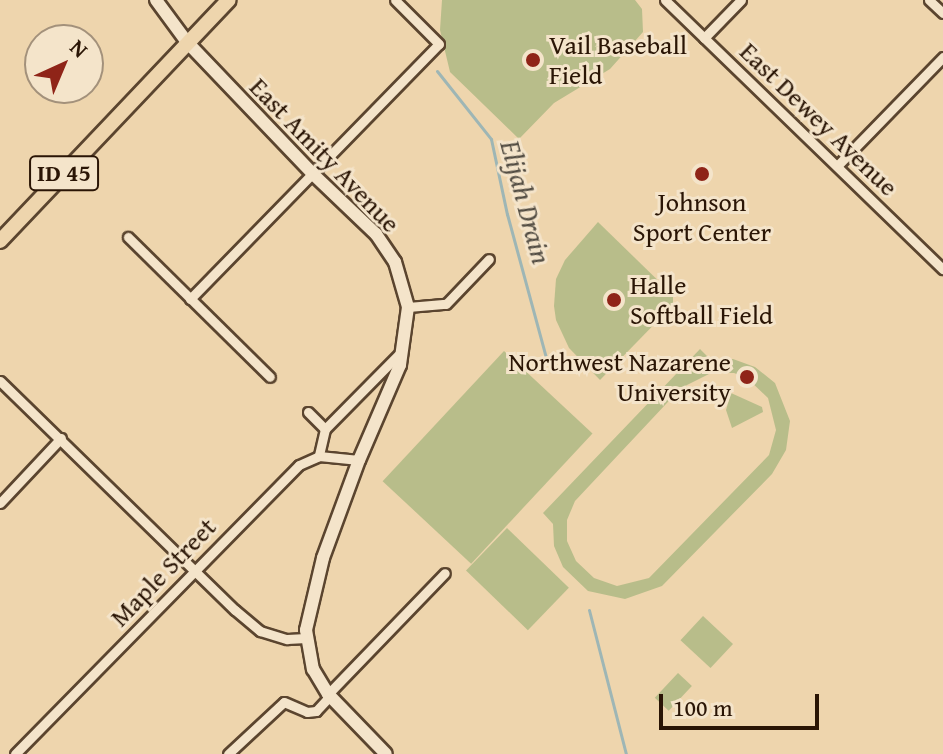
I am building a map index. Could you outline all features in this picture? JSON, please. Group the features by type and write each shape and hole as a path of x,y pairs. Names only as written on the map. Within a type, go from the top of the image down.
{"main road":[{"name":"East Amity Avenue","path":"156,0 187,42 314,175 376,234 395,262 408,307"},
{"name":"ID 45","path":"0,241 229,0"},
{"path":"386,754 329,695 313,669 306,638 312,595 359,460 400,365 408,307"}],"street":[{"path":"190,299 439,44 395,0"},
{"name":"East Dewey Avenue","path":"665,0 943,269"},
{"path":"704,38 741,0"},
{"path":"929,0 943,13"},
{"path":"837,166 943,57"},
{"path":"128,237 270,377"},
{"path":"408,307 446,304 489,259"},
{"path":"359,460 319,456 325,429 402,351"},
{"path":"0,381 260,631 287,639 306,638"},
{"path":"308,412 325,429"},
{"path":"0,503 61,438"},
{"name":"Maple Street","path":"15,754 299,465 319,456"},
{"path":"228,754 284,702 307,712 316,711 445,573"}],"green space":[{"name":"Vail Baseball Field","path":"442,0 635,0 642,9 643,32 610,69 554,103 519,139 450,72 440,30"},
{"name":"Halle Softball Field","path":"598,222 673,295 673,305 600,380 569,348 556,320 554,306 556,279 565,260"},
{"path":"700,349 710,359 733,359 755,367 775,383 790,421 786,450 772,474 662,586 625,599 588,591 563,567 554,546 553,524 543,513","holes":["711,373 734,373 747,378 768,398 776,430 769,455 649,578 617,586 594,578 576,561 567,541 567,520 575,501 681,388"]},
{"path":"504,351 592,434 471,564 383,481"},
{"path":"731,393 762,407 763,412 732,428 726,410"},
{"path":"507,528 569,588 528,630 466,570"},
{"path":"703,616 733,644 710,668 680,640"},
{"path":"678,673 692,686 669,711 655,698"}],"waterway":[{"name":"Elijah Drain","path":"437,71 491,139 507,214 546,358"},
{"name":"Elijah Drain","path":"589,610 626,754"}],"place":[{"name":"Vail Baseball Field","path":"533,60"},
{"name":"Johnson Sport Center","path":"702,174"},
{"name":"Halle Softball Field","path":"614,300"},
{"name":"Northwest Nazarene University","path":"747,377"}]}
